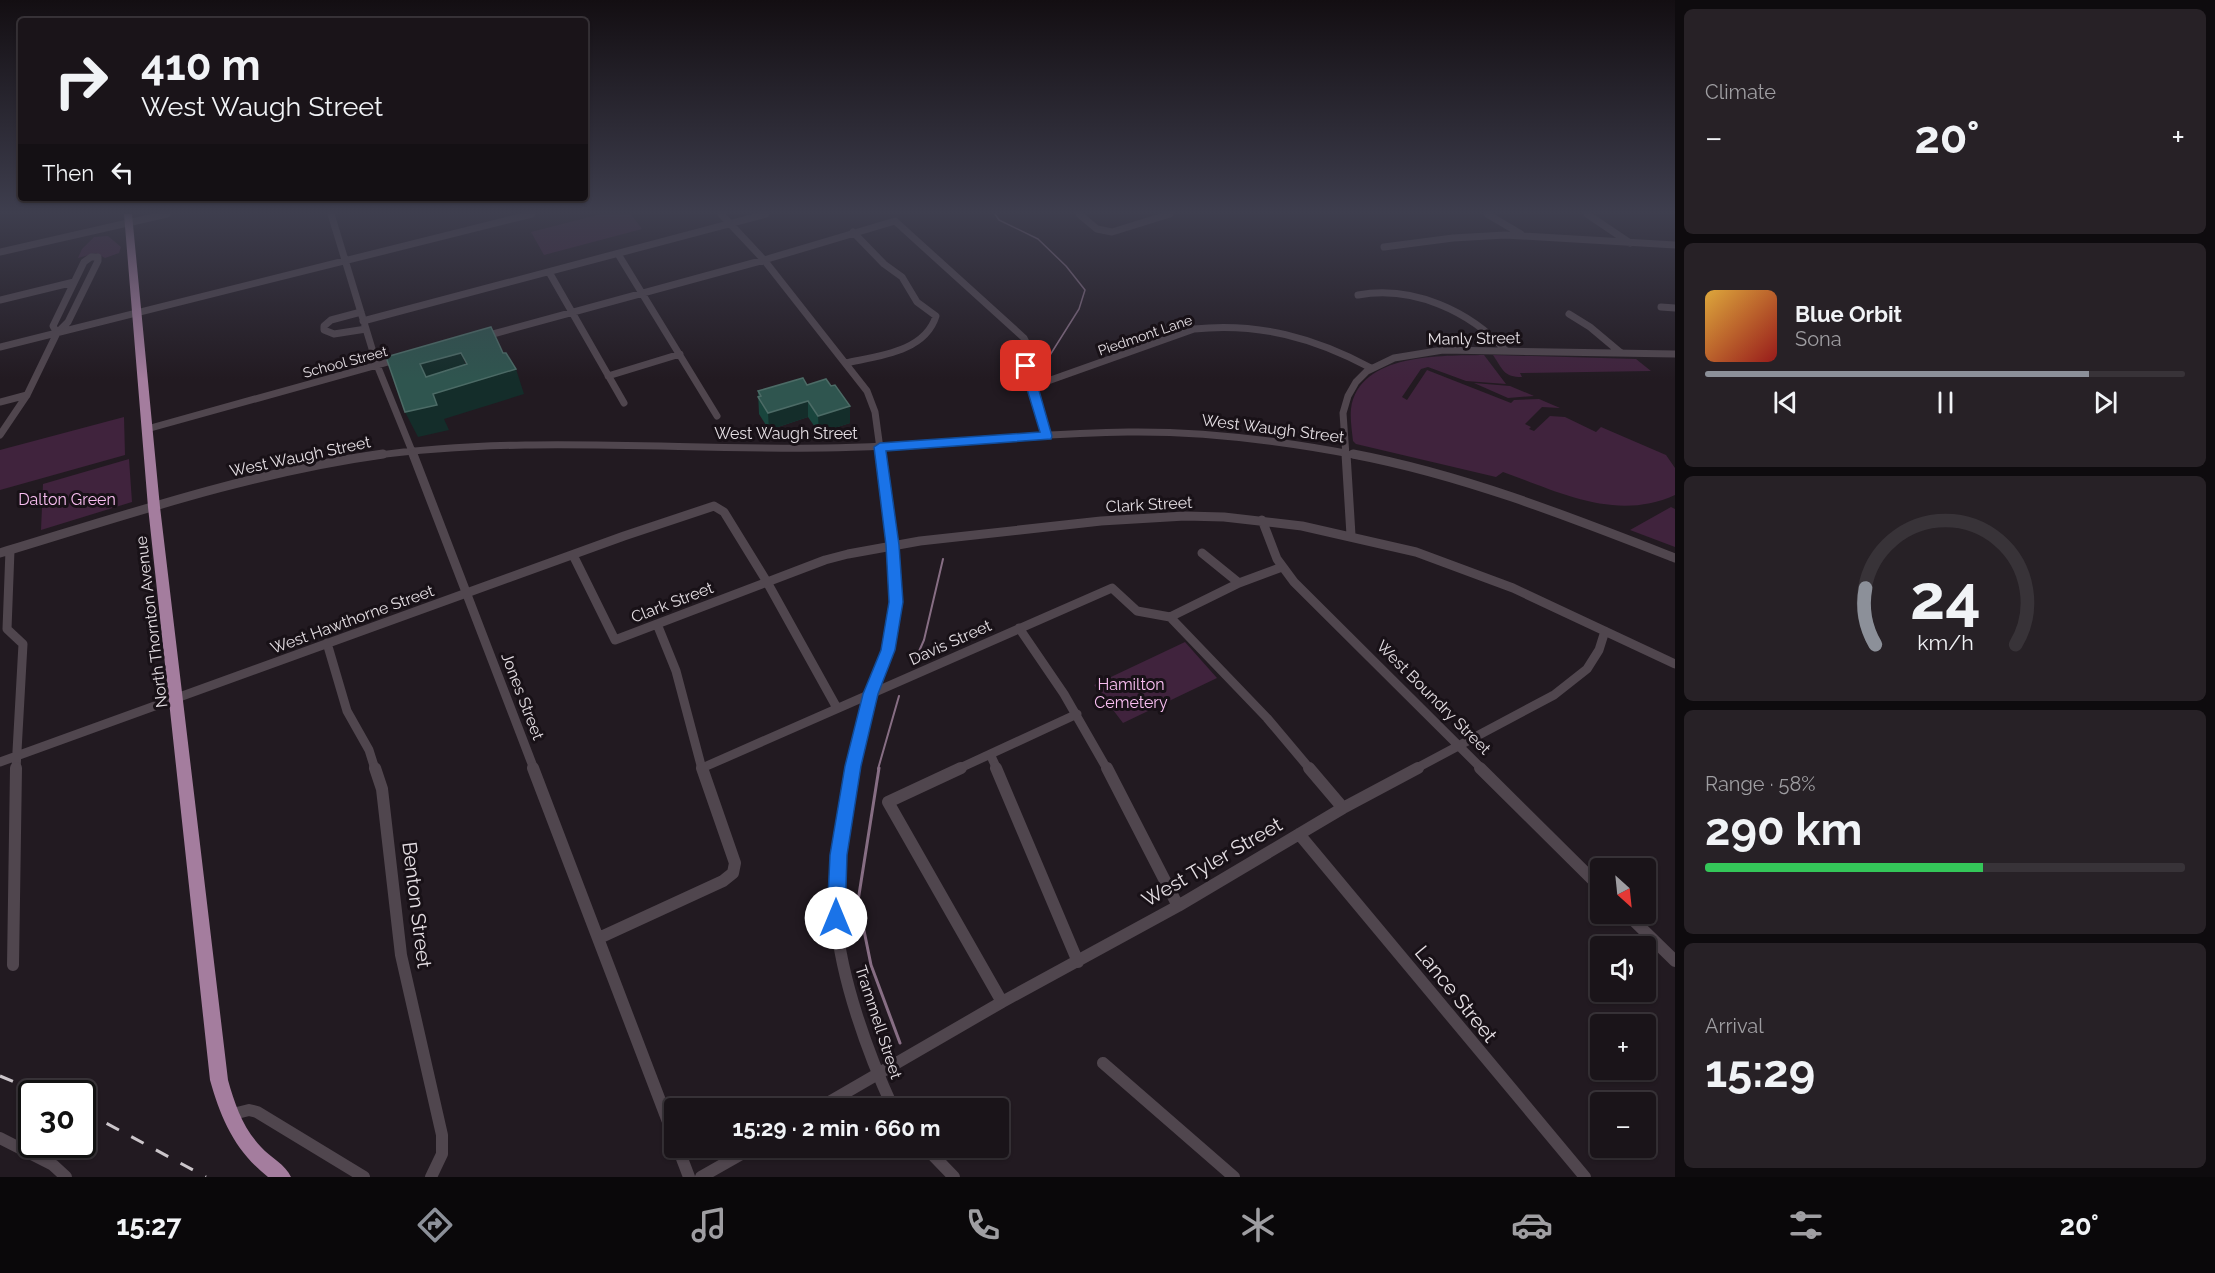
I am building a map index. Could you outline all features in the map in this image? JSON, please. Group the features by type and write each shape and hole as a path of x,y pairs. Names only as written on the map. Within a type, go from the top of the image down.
{"main road":[{"name":"North Thornton Avenue","path":"133,269 154,507 177,697 214,1052 228,1115 241,1139 282,1177"}],"street":[{"path":"57,333 53,326 81,269"},
{"path":"0,435 27,395 57,333 68,322 94,269"},
{"path":"0,347 315,269"},
{"name":"Jones Street","path":"349,269 377,365 385,380 664,1111"},
{"path":"363,321 332,320 324,326 324,330 334,334 363,321 561,269"},
{"path":"627,269 717,416"},
{"path":"475,338 730,269"},
{"name":"Trammell Street","path":"771,269 867,391 875,412 880,447 892,545 896,602 888,650 871,694 853,766 838,855 836,918 845,970 877,1074 888,1098"},
{"path":"846,363 917,343 930,333 936,316 916,302 902,277 891,269"},
{"path":"949,269 1024,338 1027,344 1026,366 1047,436"},
{"path":"549,272 624,403"},
{"path":"0,300 74,282"},
{"path":"1358,295 1372,293 1405,296 1450,307 1485,328 1506,351"},
{"path":"1661,307 1675,308"},
{"path":"1569,314 1590,327 1621,353"},
{"name":"Piedmont Lane","path":"1031,387 1194,329 1207,327 1247,327 1304,339 1334,348 1371,368"},
{"name":"Manly Street","path":"1351,536 1343,413 1345,401 1354,382 1371,368 1394,358 1443,350 1675,354"},
{"path":"609,376 680,354"},
{"name":"School Street","path":"147,429 410,356"},
{"path":"0,402 27,395"},
{"name":"West Waugh Street","path":"0,553 284,471 351,458 411,450 522,443 720,449 880,447 1135,432 1188,433 1278,441 1344,452 1434,472 1506,493 1574,517 1675,558"},
{"name":"West Hawthorne Street","path":"0,762 714,506 724,512 766,582"},
{"name":"Clark Street","path":"573,555 615,640 842,555 892,545 1153,517 1262,520 1351,536 1409,551 1479,574 1675,664"},
{"name":"West Boundry Street","path":"1262,520 1270,545 1282,567 1590,877"},
{"path":"10,549 7,629 23,644 16,756 13,965"},
{"path":"1202,553 1239,583"},
{"path":"1282,567 1239,583 1170,618 1267,718 1343,808"},
{"path":"766,582 837,708"},
{"name":"Davis Street","path":"702,768 1112,588 1137,611 1170,618"},
{"path":"599,938 723,881 733,873 735,863 702,768 676,671 657,624"},
{"path":"1019,628 1043,658 1077,714 1178,906"},
{"name":"West Tyler Street","path":"836,1098 1002,1002 1178,906 1343,808 1554,695 1575,681 1587,669 1599,650 1605,631"},
{"name":"Benton Street","path":"327,643 347,711 369,750 382,789 401,955 442,1135 442,1154 431,1177"},
{"path":"1002,1002 888,802 1077,714"},
{"path":"990,754 1078,962"},
{"name":"Lance Street","path":"1299,834 1464,1035 1585,1177"},
{"path":"1638,924 1675,961"},
{"path":"1103,1063 1234,1177"},
{"path":"228,1115 249,1110 257,1112 363,1177"},
{"path":"0,1138 53,1165 66,1177"},
{"path":"682,1158 689,1177"},
{"path":"702,1177 735,1158"},
{"path":"936,1158 954,1177"}],"green space":[{"path":"1484,355 1506,384 1466,381 1428,367 1421,369 1402,397 1407,400 1427,370 1511,403 1514,400 1539,399 1560,408 1542,407 1525,424 1531,427 1529,429 1534,431 1550,416 1565,417 1596,432 1601,427 1666,455 1675,468 1675,495 1653,503 1631,506 1609,505 1566,495 1503,472 1496,477 1356,444 1353,441 1351,409 1357,390 1369,377 1386,367 1405,361 1426,357"},
{"path":"1493,355 1636,359 1651,371 1520,373 1522,377 1516,377 1504,372"},
{"path":"1474,383 1510,386 1534,396 1508,398"},
{"path":"124,417 125,455 0,490 0,450"},
{"name":"Dalton Green","path":"129,459 132,502 41,530 43,484"},
{"path":"1671,507 1675,509 1675,547 1630,530"},
{"name":"Hamilton Cemetery","path":"1185,642 1217,678 1123,723 1094,685"}],"building":[{"path":"491,327 503,353 506,353 516,369 433,394 437,405 405,412 386,357","holes":["461,353 467,364 426,377 420,364"]},
{"path":"803,378 807,385 826,379 831,386 835,385 850,406 818,416 808,401 768,413 758,397 761,396 758,391"}],"waterway":[{"path":"1040,371 1079,309 1085,290 1068,269"},
{"path":"913,665 924,640 943,559"},
{"path":"878,769 899,696"},
{"path":"879,768 858,901 871,965 900,1043"}],"railway":[{"path":"0,1076 18,1084"},
{"path":"96,1118 206,1177"}],"route":[{"path":"836,918 838,855 853,766 871,694 888,650 896,602 892,545 880,447 1047,436 1026,366"}]}
